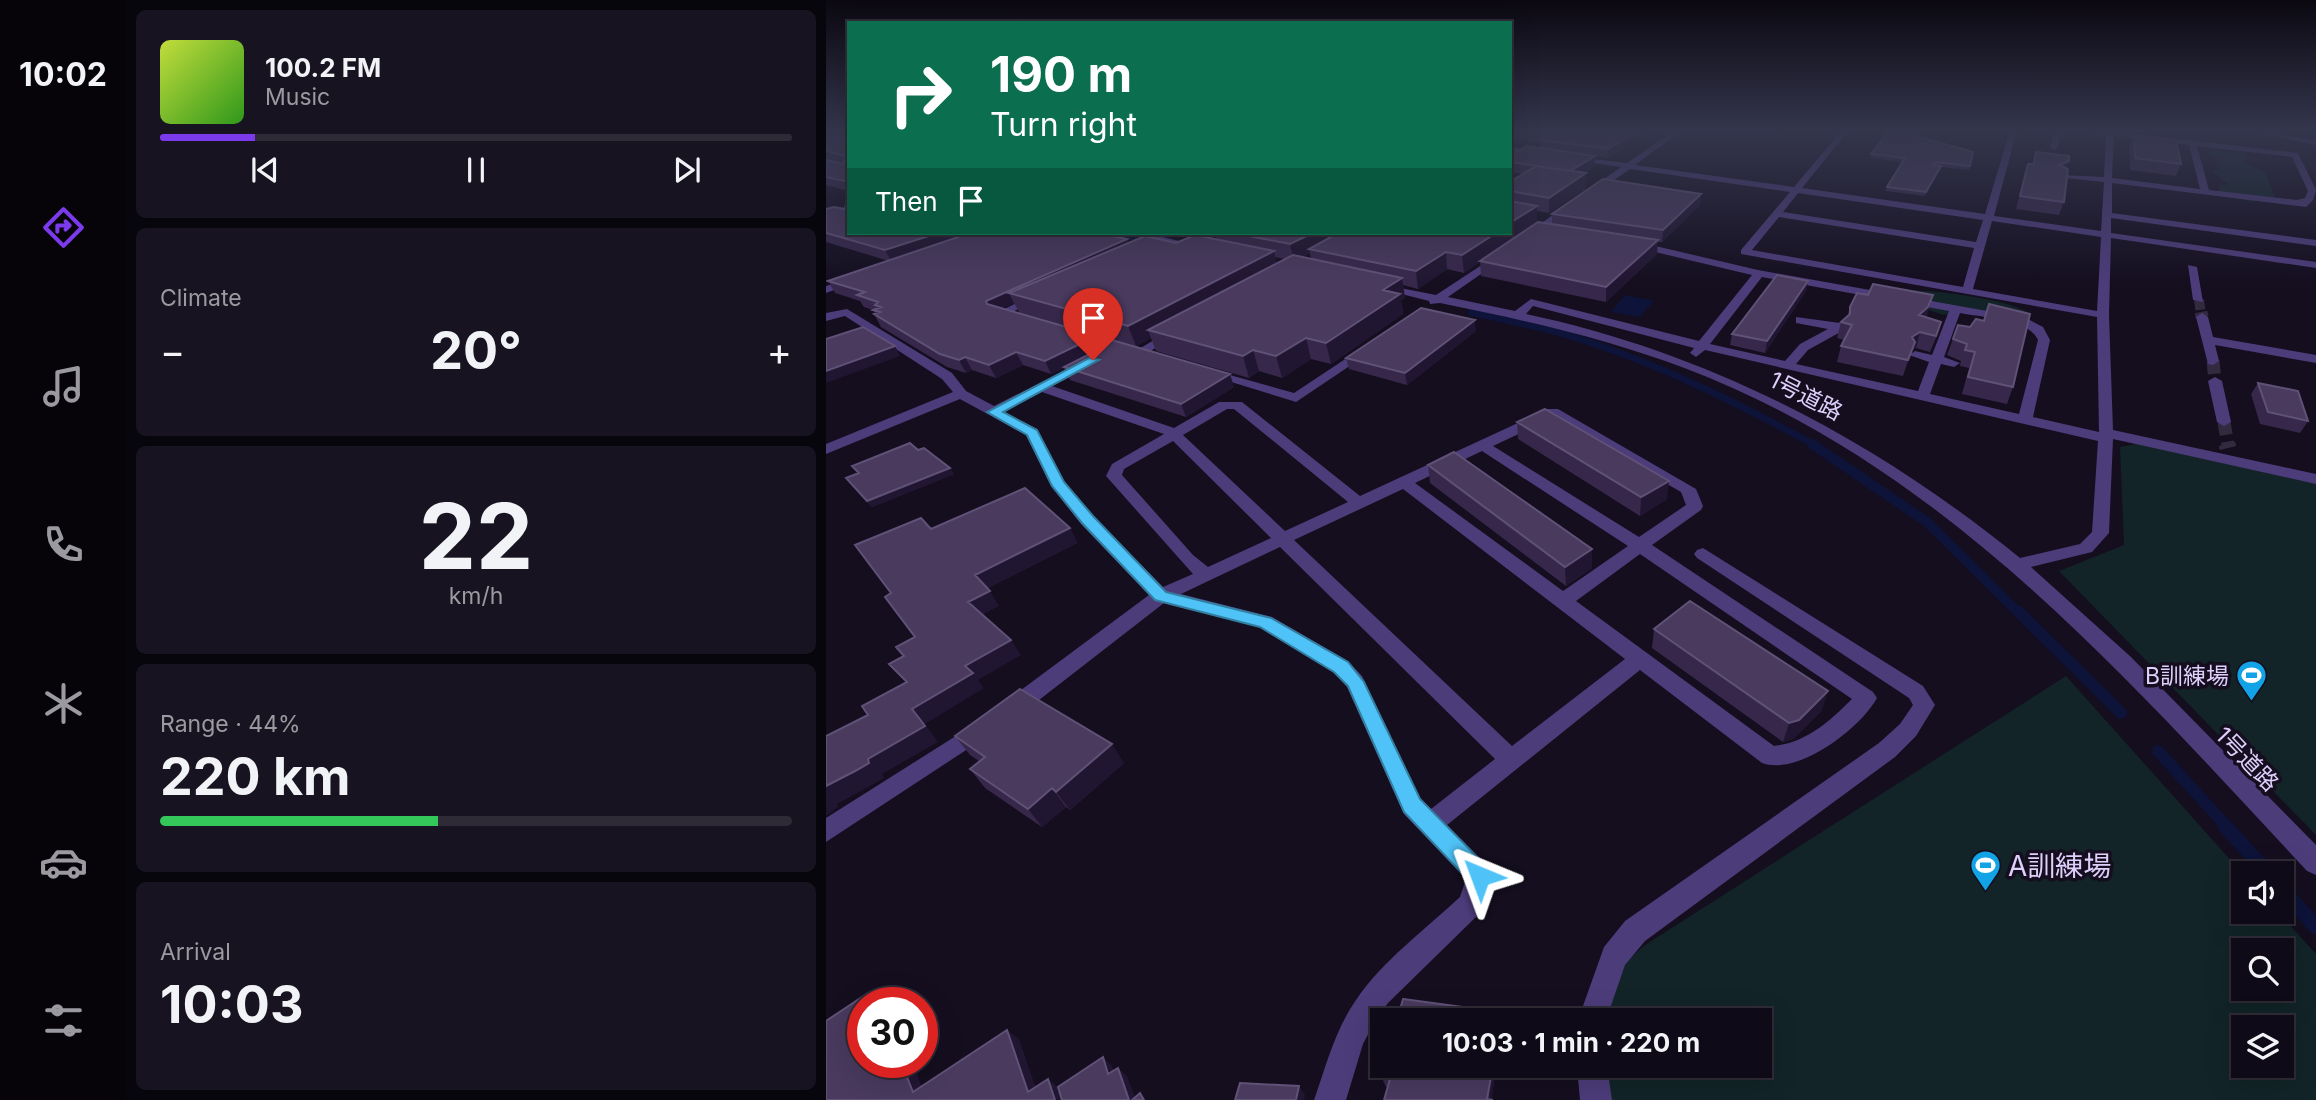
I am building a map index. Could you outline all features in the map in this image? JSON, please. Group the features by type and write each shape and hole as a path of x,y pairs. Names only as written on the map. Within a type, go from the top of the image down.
{"street":[{"path":"1432,303 1538,230 1548,218 1605,181"},
{"path":"1736,181 2316,265"},
{"path":"1803,181 1745,252 2103,315"},
{"path":"1967,291 1999,181"},
{"path":"2017,565 2085,548 2100,533 2106,435 2103,315 2108,181"},
{"path":"2119,181 2316,206"},
{"path":"2202,181 2205,192"},
{"path":"2297,203 2309,200 2312,191 2307,181"},
{"path":"1776,214 1980,246"},
{"path":"2107,215 2316,243"},
{"path":"1538,230 1551,232"},
{"path":"1143,235 1218,251"},
{"path":"1143,251 1180,235"},
{"path":"1617,242 1661,248 1759,273 2026,321 2039,330 2043,340 2025,419"},
{"path":"2192,267 2199,300"},
{"path":"1686,365 1759,273"},
{"path":"826,290 862,278"},
{"name":"1号道路","path":"1360,282 1432,303 1517,316 1629,344 1686,365 1792,412 1882,463 2017,565 2096,635 2316,863"},
{"path":"1025,321 1000,314 1047,293"},
{"path":"1517,316 1531,302 1702,345 2025,419 2106,435 2230,454 2316,479"},
{"path":"1923,395 1936,359 1941,333 1956,309"},
{"path":"826,317 847,312 864,331 947,376 961,394 1032,432 1058,483 1087,520 1161,596 1265,622 1341,667 1355,682 1412,806 1480,876 1470,905 1378,993 1350,1039 1330,1100"},
{"path":"2202,317 2213,361"},
{"path":"1788,364 1804,347 1840,327 1800,320"},
{"path":"1164,361 1131,351 1186,327"},
{"path":"1941,333 1963,337"},
{"path":"2208,340 2316,359"},
{"path":"1203,372 1296,398 1372,345"},
{"path":"1915,355 1954,363"},
{"path":"993,412 1093,360"},
{"path":"2216,381 2224,422"},
{"path":"1041,387 1161,426 1174,435 1284,538 1511,760"},
{"path":"826,449 961,394"},
{"path":"1206,575 1187,559 1114,476 1117,467 1224,405 1237,405 1359,503"},
{"path":"826,831 1012,709 1161,596 1553,412 1688,489 1695,506 1561,601"},
{"path":"1404,482 1770,756 1794,755 1833,732 1866,698 1711,591 1482,445"},
{"path":"1596,1008 1614,957 1636,931 1887,750 1908,730 1924,705 1916,692 1703,554"},
{"path":"1430,824 1639,659"},
{"path":"1593,1078 1596,1100"}],"shaded area":[{"path":"2225,181 2269,181 2275,198 2251,202 2218,192 2220,185 2228,184"},
{"path":"1907,290 1990,300 2030,314 2011,326 1968,312 1944,315 1913,305 1897,294"},
{"path":"1625,295 1654,301 1639,317 1611,312"},
{"name":"B訓練場","path":"2136,444 2316,483 2316,835 2059,571 2124,545 2120,447"},
{"name":"A訓練場","path":"2066,676 2231,861 2231,924 2289,924 2316,954 2316,1100 1606,1100 1605,1078 1772,1078 1772,1008 1610,1008 1614,986 1635,954 1645,945"}],"building":[{"path":"1512,181 1574,181 1549,198 1512,191"},
{"path":"1600,181 1618,181 1701,194 1663,230 1552,214"},
{"path":"1891,181 1932,181 1926,192 1887,187"},
{"path":"2024,181 2067,181 2064,202 2020,196"},
{"path":"1512,201 1537,206 1512,222"},
{"path":"846,204 847,235 932,235 885,250 826,233 826,209 845,209"},
{"path":"1538,222 1658,240 1606,287 1480,261"},
{"path":"964,235 1108,235 1127,239 986,301 987,304 1230,374 1181,404 1064,367 1094,352 1093,342 1086,341 1045,361 1016,352 989,365 965,357 959,360 940,354 874,314 880,312 873,310 881,307 875,305 878,302 857,295 865,292 828,281"},
{"path":"1195,235 1274,251 1128,326 1009,293 1145,236 1176,243"},
{"path":"1244,235 1309,235 1290,244"},
{"path":"1334,235 1493,235 1462,255 1446,252 1416,271 1309,249"},
{"path":"1293,255 1402,278 1383,290 1400,294 1326,343 1306,338 1276,356 1253,350 1243,356 1148,330"},
{"path":"1777,275 1808,281 1767,341 1732,334"},
{"path":"1873,284 1933,295 1928,307 1919,315 1941,322 1936,336 1920,332 1912,337 1915,342 1908,360 1841,346 1852,325 1841,322 1850,314 1850,307 1857,293 1868,295"},
{"path":"1989,304 2030,314 2013,387 1968,377 1975,352 1965,350 1967,344 1953,339 1958,325 1970,327 1976,319 1984,321"},
{"path":"1421,308 1475,320 1405,373 1346,358"},
{"path":"863,327 895,346 826,371 826,339"},
{"path":"2258,383 2298,391 2308,421 2268,412"},
{"path":"1545,409 1669,481 1641,497 1517,422"},
{"path":"910,443 918,450 924,448 950,468 867,501 846,478 859,473 852,466"},
{"path":"1454,452 1592,549 1565,567 1428,465"},
{"path":"1025,488 1070,528 975,575 990,591 968,602 1011,640 965,666 973,673 912,709 925,726 868,759 869,763 826,786 826,736 868,715 862,706 907,682 889,664 904,656 896,647 915,637 885,597 891,593 855,545 921,518 931,529"},
{"path":"1690,601 1828,691 1799,720 1789,723 1654,629"},
{"path":"1020,689 1112,744 1056,792 1052,788 1028,809 970,769 985,757 955,736"},
{"path":"1403,999 1471,1008 1400,1008"},
{"path":"847,1007 847,1078 907,1078 913,1092 1007,1030 1028,1092 1048,1079 1055,1100 826,1100 826,1021"},
{"path":"1103,1057 1108,1074 1118,1068 1129,1100 1062,1100 1058,1087"},
{"path":"1382,1078 1491,1078 1487,1099 1493,1100 1384,1100 1390,1079"},
{"path":"1240,1083 1299,1086 1296,1100 1235,1100"},
{"path":"1140,1093 1144,1100 1132,1100"}],"waterway":[{"path":"1122,235 1140,239"},
{"path":"1470,312 1478,314"},
{"path":"1471,312 1558,332 1634,358 1726,399 1815,445"},
{"path":"1812,444 1927,522 2019,613"},
{"path":"2018,611 2121,713"},
{"path":"2158,751 2227,827"},
{"path":"2225,826 2257,861"},
{"path":"2294,902 2316,927"}],"tunnel":[{"path":"2199,300 2201,314"},
{"path":"2201,312 2202,317"},
{"path":"2213,361 2215,381"},
{"path":"2224,422 2228,445"},
{"path":"2227,444 2228,448"}],"place":[{"name":"B訓練場","path":"2252,703"},
{"name":"A訓練場","path":"1985,893"}],"route":[{"path":"1093,360 993,412 1032,432 1058,483 1087,520 1161,596 1265,622 1341,667 1355,682 1412,806 1480,876"}]}
